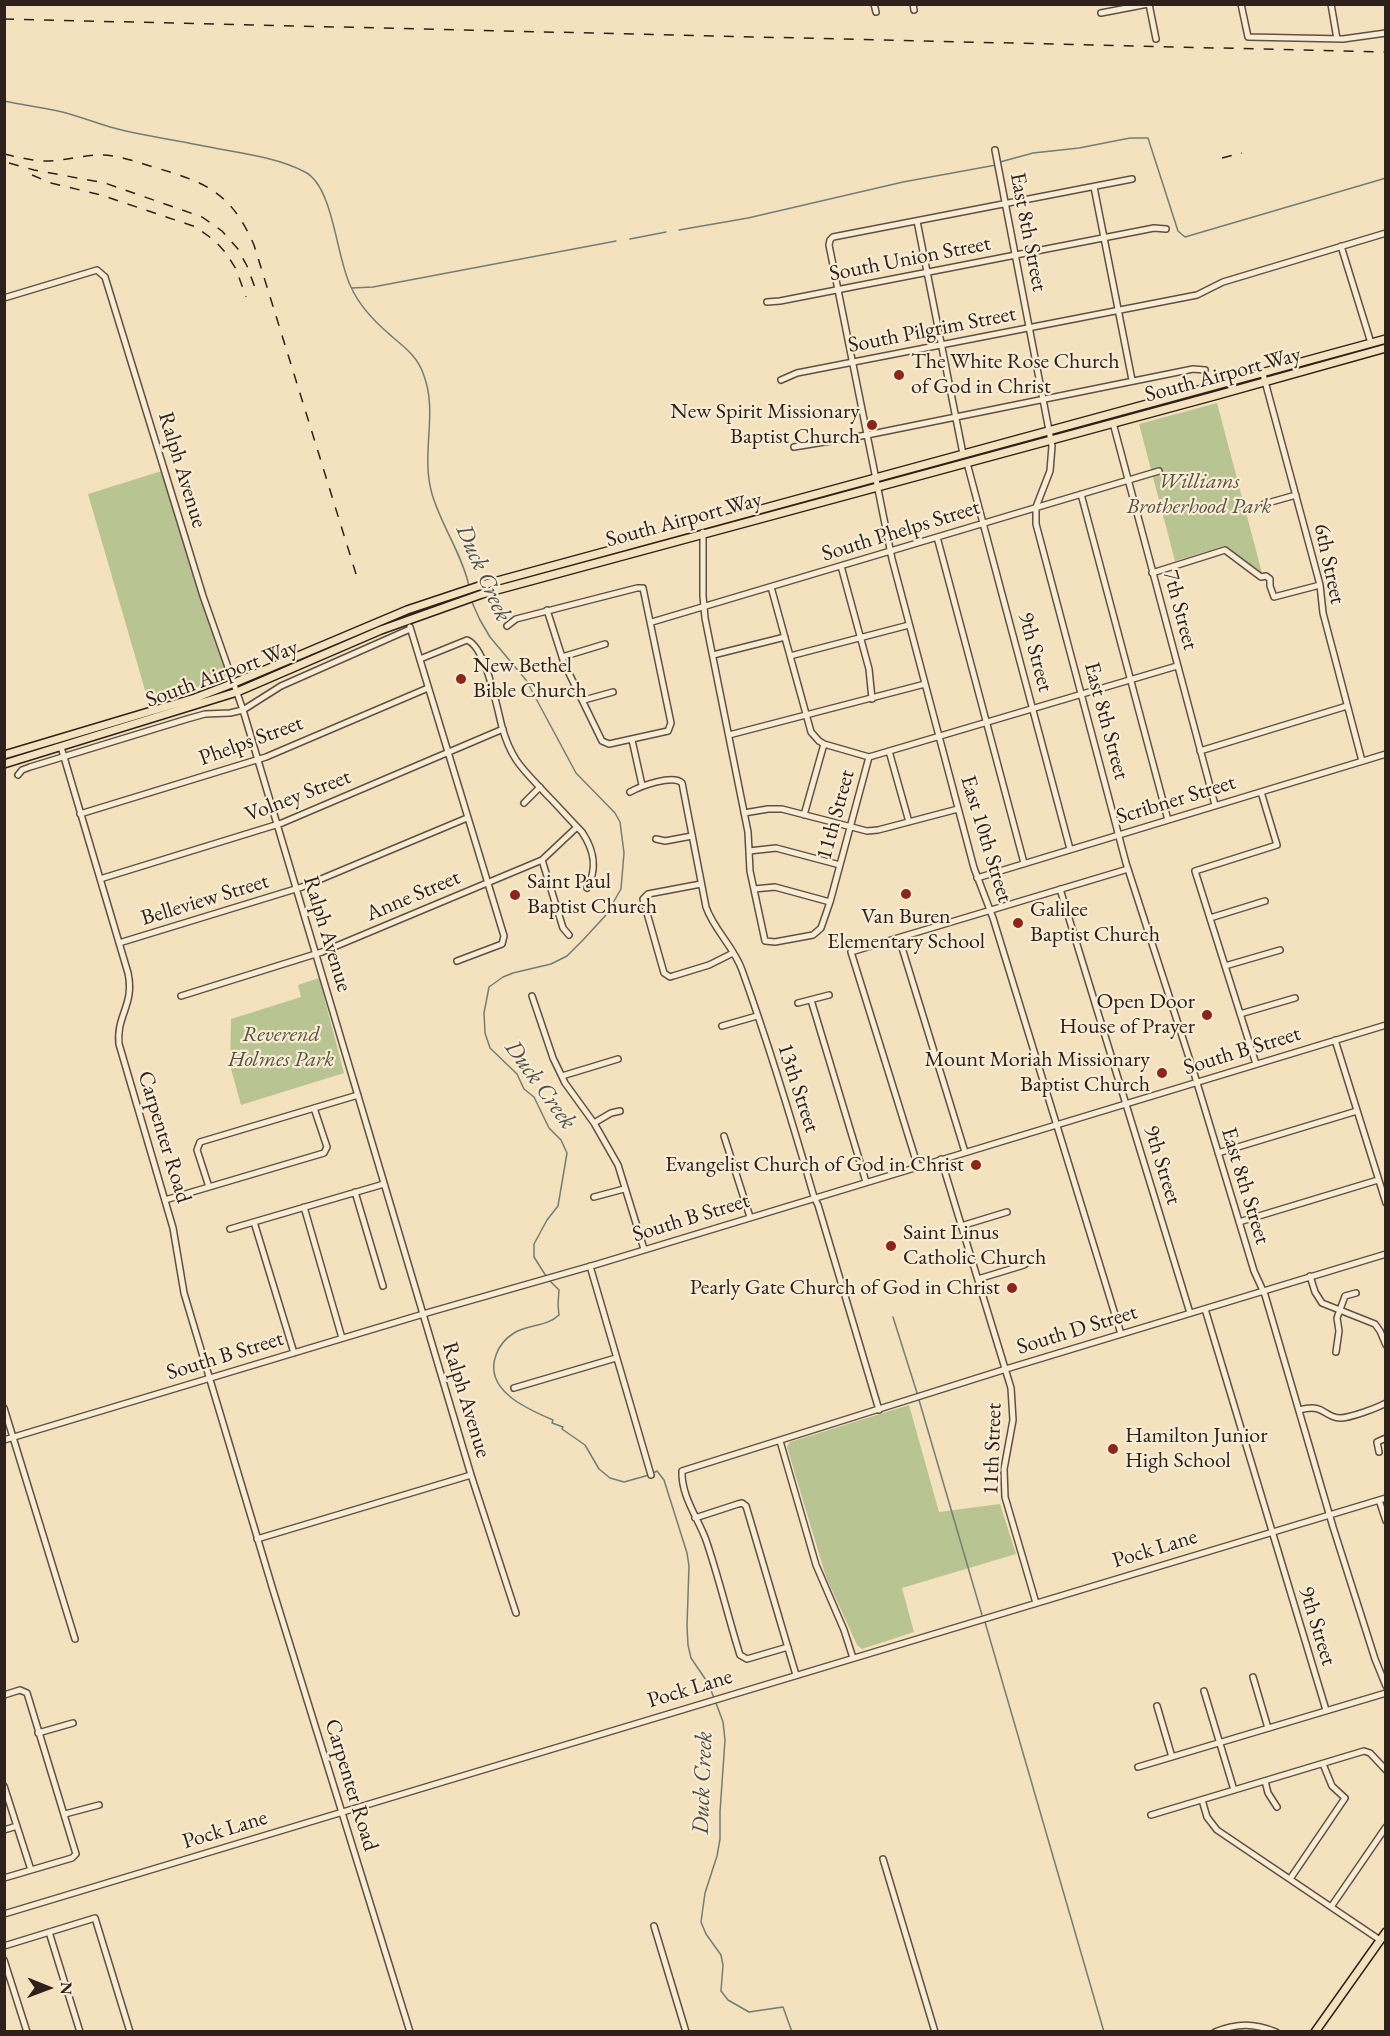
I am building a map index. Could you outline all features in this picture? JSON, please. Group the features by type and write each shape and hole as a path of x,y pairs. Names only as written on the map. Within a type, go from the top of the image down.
{"main road":[{"name":"South Airport Way","path":"4,755 234,684 400,613 462,591 967,463 1051,435 1386,339"},
{"name":"South Airport Way","path":"4,764 237,692 409,620 479,595 876,477 963,454 1113,423 1386,348"},
{"path":"1316,2031 1386,1932"}],"street":[{"path":"874,4 876,12"},
{"path":"1101,13 1149,4 1156,39"},
{"path":"1241,4 1247,36 1337,39 1386,33"},
{"path":"1331,4 1337,39"},
{"name":"East 8th Street","path":"995,150 1051,435 1050,471 1036,507 1036,524 1128,869 1239,1222 1263,1291 1375,1659 1386,1686"},
{"path":"963,454 917,221 1132,179"},
{"path":"1094,187 1132,380"},
{"name":"East 10th Street","path":"917,221 833,237 829,245 890,551 939,738 977,878 990,911 1120,1334"},
{"name":"South Union Street","path":"767,302 1154,228 1166,230"},
{"path":"1371,343 1341,246 1386,233"},
{"name":"South Pilgrim Street","path":"781,380 796,373 1197,294 1223,282 1341,246"},
{"name":"Ralph Avenue","path":"4,298 97,270 104,275 203,596 243,710 471,1475 516,1613"},
{"path":"794,447 867,435 1132,380 1193,369 1205,370"},
{"name":"6th Street","path":"1263,374 1320,585 1323,613 1362,761"},
{"name":"7th Street","path":"1113,423 1215,805"},
{"name":"9th Street","path":"967,463 1070,849"},
{"name":"South Phelps Street","path":"652,622 1159,471"},
{"path":"1081,494 1168,820"},
{"path":"1264,504 1296,495"},
{"path":"703,530 704,607 744,813 754,889 776,887 830,902"},
{"path":"937,537 1024,863"},
{"path":"1152,573 1225,550 1262,577 1266,576 1270,579 1274,597 1320,585"},
{"path":"841,566 868,669 872,699"},
{"name":"11th Street","path":"754,889 765,941 775,942 816,933 823,924 830,902 869,757 824,744 813,735 771,587"},
{"path":"507,626 516,619 547,610 644,588 671,723 670,729 632,740 604,742 562,657 547,610"},
{"path":"409,620 504,941 502,944 457,961"},
{"path":"790,656 909,625"},
{"path":"18,775 30,766 206,714 243,710 280,686 410,629"},
{"path":"713,655 785,637"},
{"path":"420,659 467,640 471,641 481,656 508,745 519,764 588,841 594,862 594,874 587,888"},
{"path":"562,657 605,644"},
{"path":"869,757 1178,666"},
{"path":"729,735 925,684"},
{"name":"Phelps Street","path":"80,814 257,759 428,688"},
{"path":"584,700 614,692"},
{"path":"1200,751 1347,706"},
{"name":"Volney Street","path":"100,879 277,825 503,729"},
{"path":"630,792 642,785 632,740"},
{"path":"804,815 824,744"},
{"name":"Carpenter Road","path":"61,747 128,973 131,992 120,1022 119,1044 176,1241 182,1285 257,1539 410,2031"},
{"path":"889,751 909,822"},
{"name":"Scribner Street","path":"977,878 1386,754"},
{"name":"13th Street","path":"642,785 680,780 701,884 711,920 741,968 788,1108 879,1410"},
{"path":"524,803 540,787"},
{"path":"1256,1064 1195,871 1277,845 1261,792"},
{"path":"744,813 776,808 850,828 874,831 958,809"},
{"name":"Belleview Street","path":"119,943 296,889 467,818"},
{"name":"Anne Street","path":"181,996 315,954 542,860 577,827"},
{"path":"656,839 665,841 692,836"},
{"path":"748,851 776,848 840,865"},
{"path":"542,860 563,928 569,935"},
{"path":"918,1167 851,952 1128,869"},
{"path":"701,884 648,894 643,899 664,973 666,976 673,976 709,965 733,953"},
{"name":"9th Street","path":"1060,889 1190,1313"},
{"path":"1210,918 1265,902"},
{"path":"899,938 965,1152"},
{"path":"1225,966 1280,950"},
{"path":"798,1003 829,995"},
{"path":"532,996 553,1058 562,1076 571,1093 594,1123 618,1166 644,1249"},
{"path":"1240,1014 1295,998"},
{"path":"811,1000 866,1182"},
{"path":"722,1026 757,1016"},
{"name":"South B Street","path":"4,1440 590,1266 1386,1025"},
{"path":"1335,1040 1386,1203"},
{"path":"562,1076 618,1059"},
{"path":"209,1187 197,1150 200,1142 357,1095"},
{"path":"165,1200 324,1153 326,1144 315,1108"},
{"path":"594,1123 620,1110"},
{"path":"1218,1153 1357,1111"},
{"path":"724,1136 750,1217"},
{"name":"11th Street","path":"941,1159 1006,1369 1013,1412 1004,1469 1005,1497 1036,1603"},
{"path":"1239,1222 1378,1180"},
{"path":"230,1229 384,1184"},
{"path":"594,1197 624,1189"},
{"path":"355,1192 383,1286"},
{"path":"304,1207 342,1338"},
{"path":"962,1226 1007,1212"},
{"path":"254,1222 294,1353"},
{"name":"South D Street","path":"695,1518 683,1482 682,1471 1006,1369 1386,1254"},
{"path":"978,1279 1024,1265 1035,1257"},
{"path":"590,1266 651,1475"},
{"path":"1310,1276 1321,1302 1375,1324 1386,1345"},
{"path":"1336,1352 1339,1311 1345,1296 1356,1293"},
{"name":"9th Street","path":"1205,1309 1326,1710"},
{"path":"514,1388 616,1358"},
{"path":"1299,1410 1315,1407 1340,1418 1386,1403"},
{"path":"4,1408 75,1639"},
{"path":"1379,1452 1377,1442 1386,1438"},
{"path":"780,1441 816,1565 844,1630 853,1658"},
{"path":"257,1539 471,1475"},
{"path":"1382,1499 1386,1521"},
{"name":"Pock Lane","path":"4,1914 1382,1499"},
{"path":"788,1647 742,1659 705,1538 695,1518 742,1503 746,1506 788,1647 796,1675"},
{"path":"1252,1677 1268,1728"},
{"path":"4,1695 23,1690 27,1693 76,1854 72,1858 4,1878"},
{"path":"1204,1691 1234,1790"},
{"path":"1138,1767 1386,1693"},
{"path":"1157,1706 1172,1757"},
{"path":"38,1733 73,1722"},
{"path":"1151,1815 1366,1751 1386,1770"},
{"path":"1290,1879 1345,1798 1332,1786 1323,1764"},
{"path":"1265,1781 1268,1793 1277,1807"},
{"path":"4,1786 31,1870"},
{"path":"1202,1800 1208,1817 1217,1830 1380,1940"},
{"path":"65,1814 99,1804"},
{"path":"4,1830 17,1826"},
{"path":"1331,1907 1386,1827"},
{"path":"882,1859 935,2031"},
{"path":"4,1946 95,1918 130,2031"},
{"path":"654,1926 686,2031"},
{"path":"49,1932 80,2031"},
{"path":"4,1960 27,2031"},
{"path":"1215,2031 1247,2024 1276,2031"}],"green space":[{"name":"Williams Brotherhood Park","path":"1217,403 1262,573 1224,546 1175,561 1139,424"},
{"path":"168,469 231,676 149,704 88,494"},
{"name":"Reverend Holmes Park","path":"319,978 344,1073 241,1105 230,1065 231,1019 301,997 298,985"},
{"path":"909,1405 939,1512 1000,1504 1016,1554 902,1588 914,1632 862,1649 857,1645 826,1577 787,1447 790,1442"}],"waterway":[{"path":"4,101 65,113 132,132 267,158 305,172 315,180 328,207 346,274 354,294 382,328 413,355 423,373 429,403 428,463 432,494 462,562 469,586"},
{"path":"1000,162 1033,153 1079,148 1130,138 1148,138 1178,231 1185,237 1386,178"},
{"path":"679,230 748,218 903,182 996,165"},
{"path":"630,239 666,232"},
{"path":"352,288 373,287 616,241"},
{"name":"Duck Creek","path":"471,600 490,637 526,680 576,773 615,813 620,822 624,853 621,889 606,915 567,956 551,964 513,973 489,987 484,1013 485,1033 490,1048 517,1074 524,1089 534,1097 549,1128 561,1140 567,1153 558,1206 547,1220 534,1244 534,1257 546,1276"},
{"name":"Duck Creek","path":"549,1280 559,1290 559,1315 549,1322 519,1330 499,1348 494,1367 501,1388 520,1404 553,1420 552,1423 563,1427 562,1429 585,1445 599,1469 610,1478 624,1482 649,1475"},
{"path":"893,1317 918,1396"},
{"path":"919,1400 982,1615"},
{"name":"Duck Creek","path":"653,1473 657,1471 664,1480 687,1553 689,1566 688,1645 691,1658 708,1683 714,1698"},
{"path":"985,1622 1104,2032"},
{"name":"Duck Creek","path":"716,1703 723,1722 725,1740 720,1839 705,1893 701,1922 706,1934 721,1955 723,1965 721,1991 728,2000 749,2012 783,2007 792,2032"}],"railway":[{"path":"4,19 1386,52"},
{"path":"1222,158 1242,153"},
{"path":"4,154 40,161 100,155 113,156 186,177 225,200 245,226 254,245 356,574"},
{"path":"9,163 105,183 202,217 222,231 238,249 257,293"},
{"path":"32,175 51,183 101,195 196,227 215,241 226,253 236,269 246,297"}],"place":[{"name":"The White Rose Church of God in Christ","path":"899,375"},
{"name":"New Spirit Missionary Baptist Church","path":"872,425"},
{"name":"New Bethel Bible Church","path":"461,679"},
{"name":"Van Buren Elementary School","path":"906,894"},
{"name":"Saint Paul Baptist Church","path":"515,895"},
{"name":"Galilee Baptist Church","path":"1018,923"},
{"name":"Open Door House of Prayer","path":"1207,1015"},
{"name":"Mount Moriah Missionary Baptist Church","path":"1162,1073"},
{"name":"Evangelist Church of God in Christ","path":"976,1165"},
{"name":"Saint Linus Catholic Church","path":"891,1246"},
{"name":"Pearly Gate Church of God in Christ","path":"1012,1288"},
{"name":"Hamilton Junior High School","path":"1113,1449"}]}
